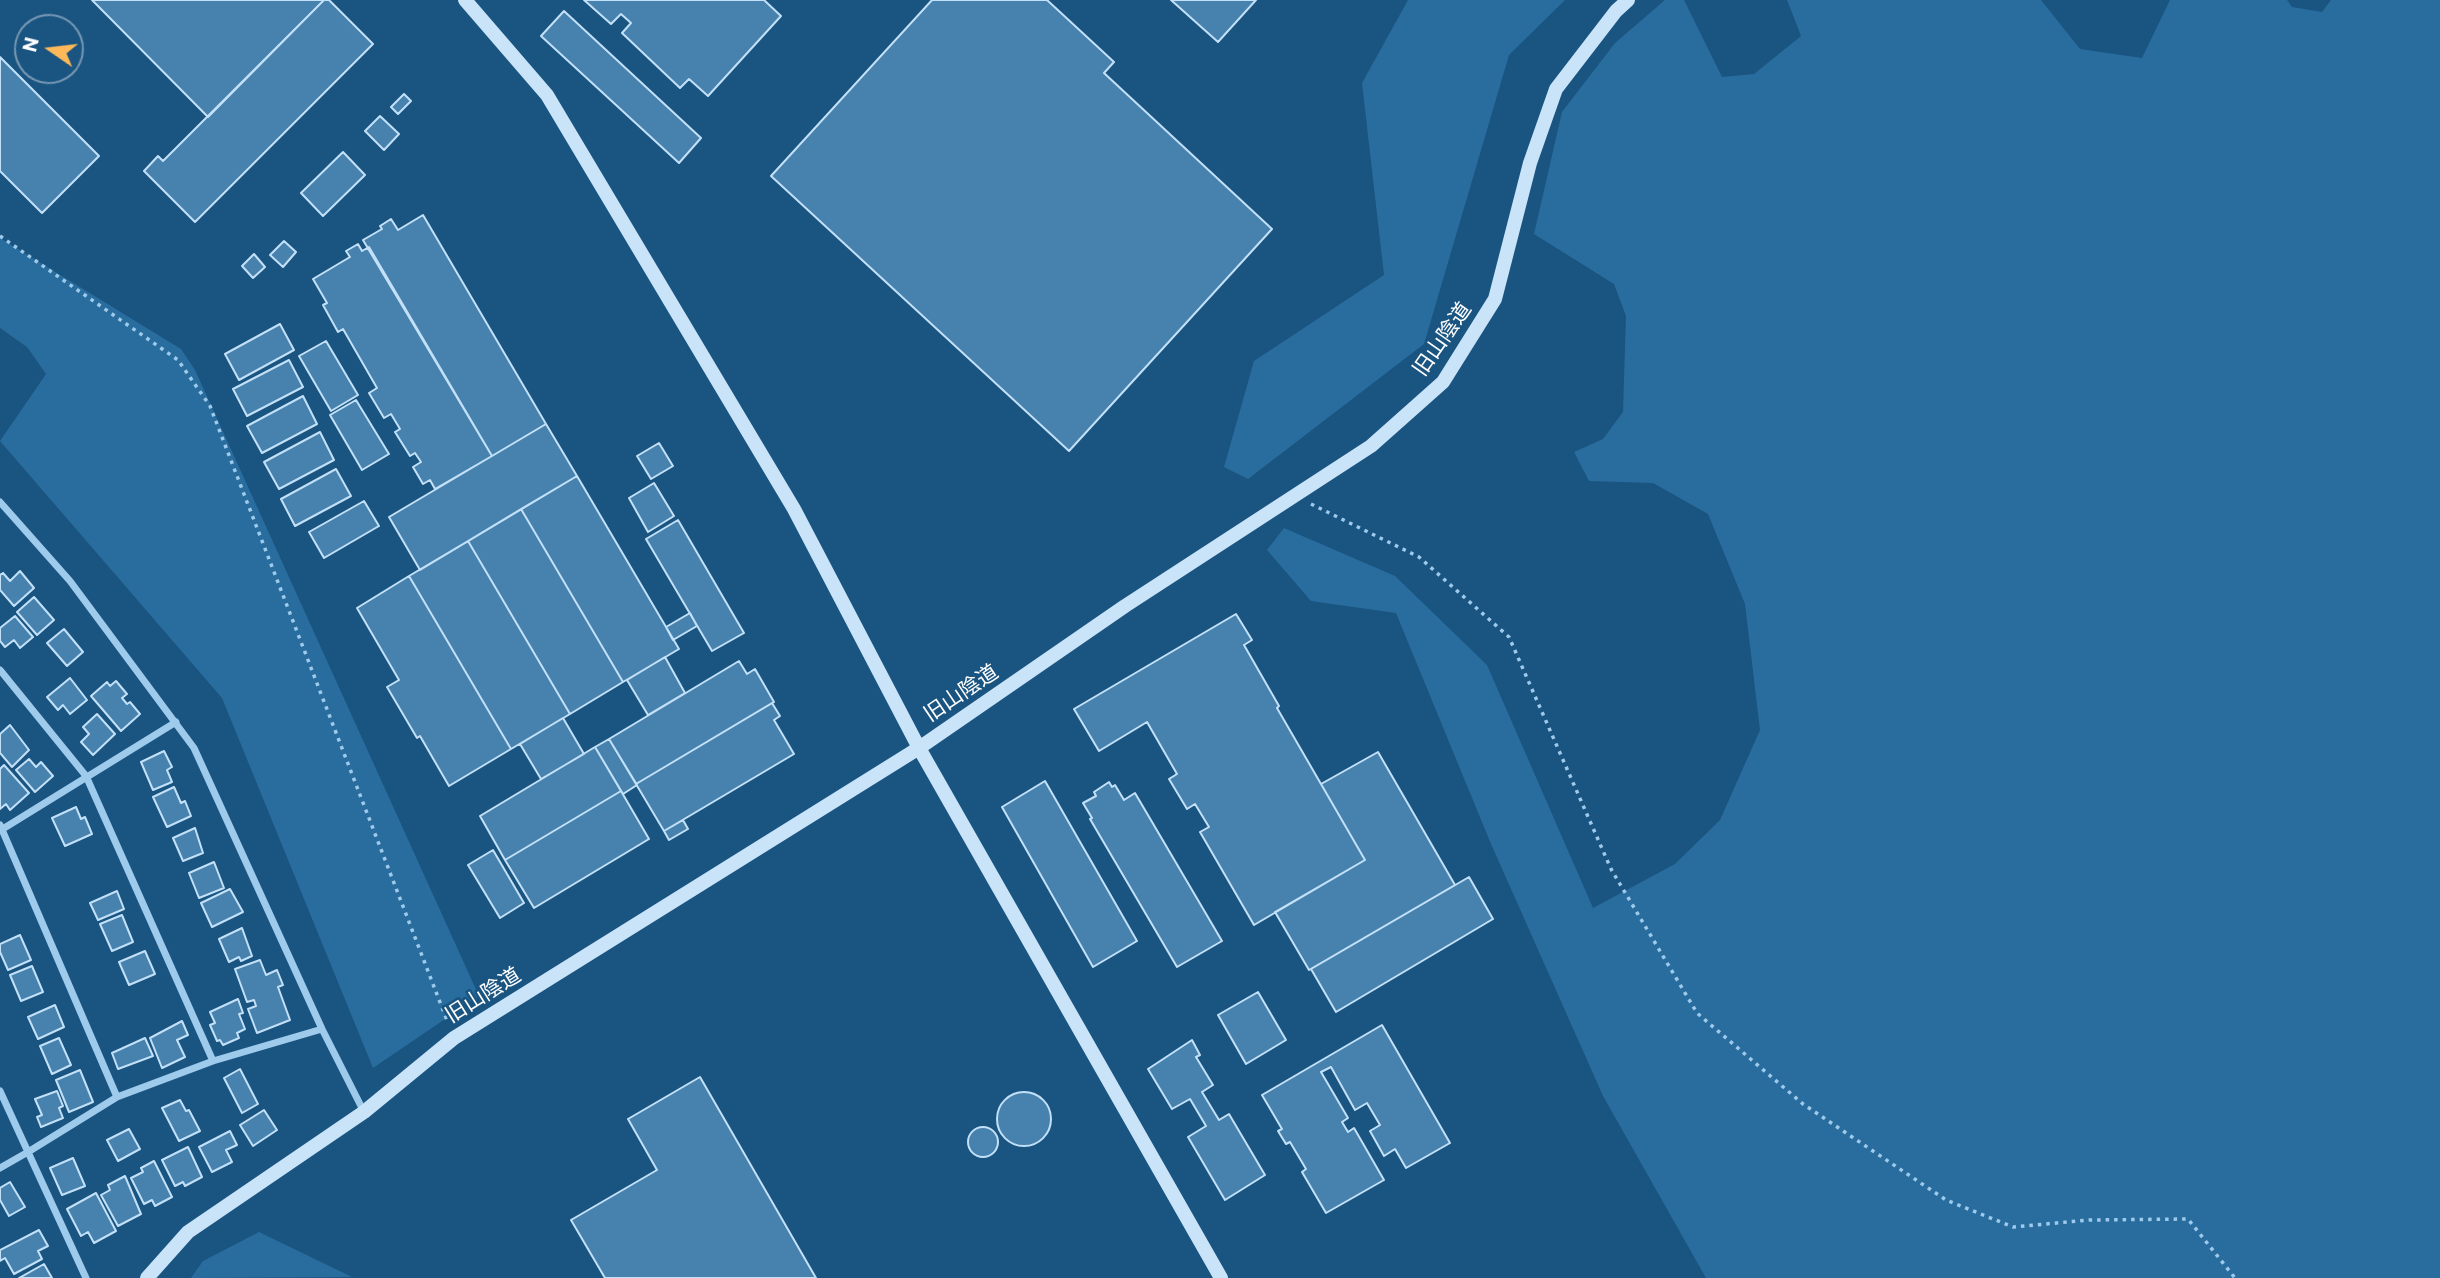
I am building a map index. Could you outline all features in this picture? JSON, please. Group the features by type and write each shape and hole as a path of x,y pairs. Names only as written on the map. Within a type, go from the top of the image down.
{"street":[{"path":"465,0 547,95 794,509 919,748 1221,1278"},
{"name":"旧山陰道","path":"147,1278 188,1232 364,1112 454,1038 919,748 1125,606 1371,446 1443,382 1495,299 1530,163 1556,89 1616,11 1628,0"},
{"path":"0,502 70,581 194,748 322,1029 364,1112"},
{"path":"0,670 86,776 213,1061"},
{"path":"117,1097 1,828 176,722"},
{"path":"0,1168 117,1097 213,1061 322,1029"},
{"path":"0,1091 86,1278"}],"path":[{"path":"0,236 178,360 210,406 454,1038"},
{"path":"1293,496 1419,557 1509,637 1611,869 1697,1013 1803,1104 1946,1200 2013,1227 2089,1220 2188,1219 2235,1278"}],"shaded area":[{"path":"1408,0 1565,0 1509,55 1424,344 1248,479 1224,467 1254,361 1384,275 1362,83"},
{"path":"1665,0 1684,0 1722,77 1754,74 1801,36 1787,0 2041,0 2080,49 2142,58 2170,0 2287,0 2292,7 2322,12 2331,0 2440,0 2440,1278 1706,1278 1603,1096 1491,844 1396,613 1311,601 1267,550 1284,528 1395,576 1487,665 1593,908 1675,864 1720,820 1760,730 1745,604 1708,514 1653,483 1589,481 1574,452 1603,439 1623,412 1626,316 1614,284 1534,234 1562,112 1615,43"},
{"path":"0,238 181,349 195,370 479,996 373,1068 222,698 0,441 46,374 27,347 0,328"},
{"path":"259,1232 352,1277 191,1278 203,1261"}],"building":[{"path":"92,0 324,0 208,117"},
{"path":"324,0 329,0 373,44 195,222 144,171 158,156 163,161"},
{"path":"584,0 764,0 781,16 708,96 689,79 680,88 622,33 631,23 621,14 611,24"},
{"path":"932,0 1047,0 1114,62 1104,73 1272,229 1069,451 771,176"},
{"path":"1171,0 1256,0 1218,42"},
{"path":"564,11 701,138 679,163 541,36"},
{"path":"0,57 14,71 14,84 27,84 99,156 42,213 0,171"},
{"path":"404,94 411,101 398,114 391,107"},
{"path":"380,116 399,134 384,150 365,131"},
{"path":"343,152 365,175 323,216 301,193"},
{"path":"423,215 546,424 492,456 363,240 382,229 380,226 391,219 398,230"},
{"path":"284,241 296,252 283,267 270,255"},
{"path":"358,244 362,251 369,247 492,456 435,489 430,480 423,484 413,467 421,462 415,453 410,456 395,432 400,429 391,414 384,418 369,393 377,388 343,329 338,332 323,305 327,303 313,279 350,257 346,251"},
{"path":"254,254 265,267 253,278 242,266"},
{"path":"280,324 294,350 239,380 225,354"},
{"path":"326,341 358,395 331,411 299,356"},
{"path":"289,360 303,387 247,416 233,389"},
{"path":"303,396 317,424 262,453 247,426"},
{"path":"356,400 389,454 362,470 330,415"},
{"path":"546,424 577,476 420,570 389,517"},
{"path":"320,432 334,460 279,489 264,462"},
{"path":"659,443 673,466 651,479 637,456"},
{"path":"336,469 351,496 295,526 281,499"},
{"path":"577,476 679,649 623,682 521,509"},
{"path":"654,483 674,516 648,532 629,498"},
{"path":"364,501 379,526 324,558 309,532"},
{"path":"521,509 623,682 570,714 468,541"},
{"path":"678,520 744,633 712,651 646,539"},
{"path":"468,541 570,714 511,749 409,576"},
{"path":"20,571 34,588 14,606 0,590 0,575 3,573 10,581"},
{"path":"409,576 511,749 449,786 387,687 399,680 357,608"},
{"path":"34,597 54,620 37,635 17,612"},
{"path":"690,613 697,626 673,640 666,627"},
{"path":"1236,614 1252,640 1244,645 1279,706 1277,708 1365,860 1254,925 1200,832 1209,827 1195,804 1187,809 1169,779 1177,774 1147,722 1099,751 1074,709"},
{"path":"15,616 33,637 20,648 14,640 5,647 0,641 0,628"},
{"path":"64,629 83,652 67,666 47,643"},
{"path":"665,657 685,693 648,715 627,680"},
{"path":"739,661 747,674 755,669 774,702 636,784 609,739"},
{"path":"70,678 87,700 70,714 63,705 58,710 47,697"},
{"path":"116,681 127,694 122,698 127,704 130,702 140,714 121,731 91,696 107,682 110,686"},
{"path":"772,703 780,716 774,720 794,754 664,831 636,784"},
{"path":"97,714 115,734 93,755 81,742 89,734 83,727"},
{"path":"563,718 584,754 541,779 520,744"},
{"path":"10,725 29,750 12,767 0,753 0,734"},
{"path":"609,739 637,785 623,794 595,747"},
{"path":"595,747 621,791 505,860 480,816"},
{"path":"164,751 172,767 167,770 172,782 153,790 141,762"},
{"path":"1378,752 1455,885 1309,970 1275,912 1365,860 1321,784"},
{"path":"29,759 36,767 41,762 53,776 35,792 16,770"},
{"path":"4,765 29,793 10,810 6,804 0,809 0,769"},
{"path":"1045,781 1137,941 1093,967 1002,807"},
{"path":"1109,782 1112,787 1115,785 1124,800 1135,793 1222,941 1177,967 1083,803 1096,796 1094,792"},
{"path":"174,787 181,803 185,801 191,816 167,827 153,797"},
{"path":"621,791 649,839 534,908 505,860"},
{"path":"76,807 81,819 85,817 92,834 65,846 52,818"},
{"path":"683,820 688,829 669,840 664,831"},
{"path":"195,828 203,853 183,861 173,838"},
{"path":"493,850 524,903 500,918 468,865"},
{"path":"214,862 224,888 199,898 189,873"},
{"path":"1469,877 1493,919 1336,1012 1311,969"},
{"path":"230,889 243,912 212,927 201,903"},
{"path":"117,891 124,909 98,920 90,903"},
{"path":"122,915 133,942 112,951 100,924"},
{"path":"242,928 252,956 241,961 239,957 229,962 219,939"},
{"path":"20,935 31,960 8,970 0,952 0,944"},
{"path":"145,951 155,974 129,985 119,962"},
{"path":"260,960 266,975 277,970 283,985 278,987 290,1020 257,1033 248,1009 256,1006 254,1000 247,1002 235,969"},
{"path":"32,966 43,992 21,1001 10,975"},
{"path":"1258,992 1286,1040 1246,1064 1218,1015"},
{"path":"238,999 243,1013 239,1014 245,1029 237,1033 239,1038 223,1045 220,1040 217,1041 210,1025 215,1023 210,1012"},
{"path":"55,1005 64,1027 38,1039 28,1017"},
{"path":"182,1021 188,1035 177,1040 185,1057 162,1068 150,1038"},
{"path":"1382,1025 1450,1143 1406,1168 1395,1149 1384,1156 1370,1131 1380,1125 1367,1103 1355,1110 1331,1067 1321,1072 1348,1118 1342,1122 1348,1132 1354,1128 1384,1180 1326,1213 1302,1172 1306,1169 1290,1142 1286,1144 1278,1131 1282,1129 1262,1095"},
{"path":"59,1038 71,1065 52,1074 40,1046"},
{"path":"145,1038 153,1056 118,1069 112,1053"},
{"path":"1192,1040 1200,1055 1196,1057 1213,1085 1202,1092 1219,1120 1229,1114 1265,1175 1225,1200 1188,1137 1206,1126 1190,1099 1172,1109 1148,1069"},
{"path":"240,1069 258,1104 242,1113 224,1078"},
{"path":"80,1070 93,1102 69,1112 56,1080"},
{"path":"700,1077 816,1278 605,1278 571,1220 657,1170 628,1119"},
{"path":"57,1091 63,1106 59,1108 63,1118 41,1127 37,1117 42,1115 35,1099"},
{"path":"1024,1092 1043,1100 1051,1119 1043,1138 1024,1146 1005,1138 997,1119 1005,1100"},
{"path":"180,1100 186,1111 189,1110 200,1131 179,1141 162,1108"},
{"path":"264,1110 277,1130 253,1146 240,1125"},
{"path":"983,1127 989,1128 997,1136 997,1148 989,1156 983,1157 977,1156 969,1148 968,1142 969,1136 977,1128"},
{"path":"129,1129 140,1149 118,1161 107,1140"},
{"path":"230,1131 237,1145 226,1150 232,1162 212,1172 199,1147"},
{"path":"188,1147 202,1177 185,1186 183,1182 175,1186 162,1160"},
{"path":"73,1158 85,1186 62,1195 50,1168"},
{"path":"154,1161 172,1197 155,1206 152,1200 144,1204 131,1178 143,1172 141,1168"},
{"path":"125,1176 141,1214 118,1226 101,1195 110,1190 108,1185"},
{"path":"10,1182 25,1207 9,1216 0,1200 0,1188"},
{"path":"96,1193 116,1231 94,1243 88,1232 81,1236 67,1209"},
{"path":"39,1230 48,1246 38,1251 42,1259 14,1274 5,1258 0,1261 0,1250"},
{"path":"44,1264 52,1278 19,1278"}]}
